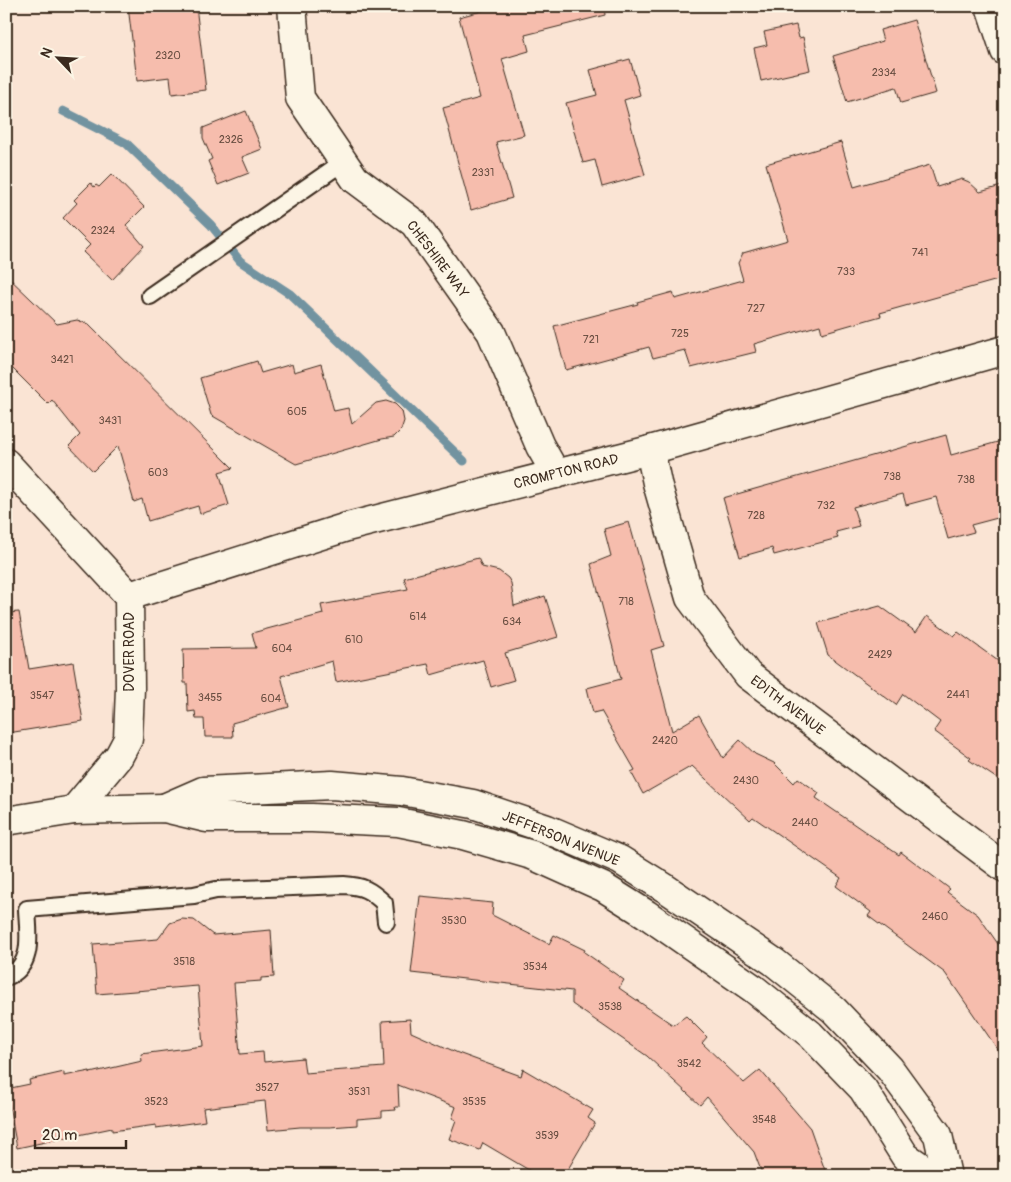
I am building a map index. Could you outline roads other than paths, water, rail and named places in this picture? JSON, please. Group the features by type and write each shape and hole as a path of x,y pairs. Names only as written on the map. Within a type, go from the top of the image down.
{"street":[{"name":"CHESHIRE WAY","path":"292,6 300,98 355,179 414,222 491,332 540,446 556,474"},
{"path":"990,6 1005,51"},
{"name":"CROMPTON ROAD","path":"129,596 347,527 650,450 1005,350"},
{"name":"EDITH AVENUE","path":"650,450 657,483 690,598 748,675 1005,868"},
{"name":"DOVER ROAD","path":"6,463 129,596 130,688 128,739 119,756 74,810"},
{"name":"JEFFERSON AVENUE","path":"164,808 203,791 332,786 402,791 473,804 547,829 620,860 665,888 774,962 834,1010 890,1069 938,1135 946,1176"},
{"name":"JEFFERSON AVENUE","path":"6,821 74,810 164,808 206,818 312,818 398,822 463,835 532,855 604,887 754,989 810,1034 863,1089 905,1156 934,1176"}],"lane":[{"path":"150,296 343,162"},
{"path":"6,977 21,967 28,950 27,909 194,895 216,890 344,885 358,886 372,892 384,903 386,922"}],"waterway":[{"path":"63,111 126,143 211,225 240,261 290,294 464,461"}]}
